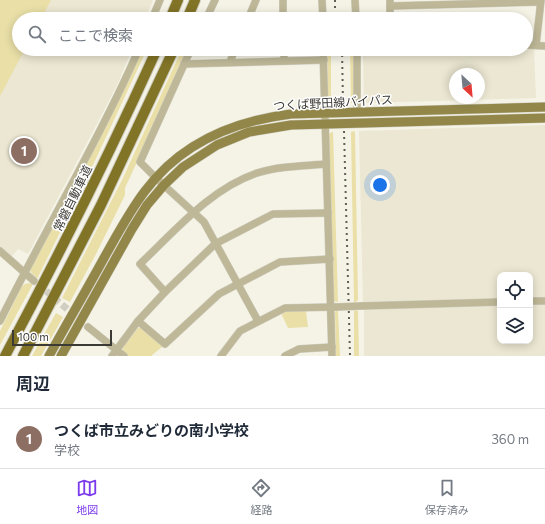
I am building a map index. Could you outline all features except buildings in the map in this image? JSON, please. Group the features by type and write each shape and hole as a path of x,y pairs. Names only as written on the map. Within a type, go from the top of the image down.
{"highway":[{"path":"173,12 178,0"},
{"path":"190,12 195,0"},
{"name":"常磐自動車道","path":"5,356 87,198 154,56"},
{"path":"22,356 101,205 171,56"}],"main road":[{"name":"つくば野田線バイパス","path":"49,356 126,218 146,189 184,152 217,133 236,125 273,116 325,112 545,107"},
{"name":"つくば野田線バイパス","path":"61,356 147,205 164,185 183,167 217,145 233,138 270,128 291,125 545,118"}],"street":[{"path":"155,12 160,0"},
{"path":"209,12 215,0"},
{"path":"251,12 256,0"},
{"path":"283,0 283,12"},
{"path":"322,0 323,12"},
{"path":"355,0 356,12"},
{"path":"390,3 541,1 536,45 545,46"},
{"path":"0,322 24,273 124,84 136,56"},
{"path":"188,56 140,162 204,222 258,321"},
{"path":"230,62 232,56"},
{"path":"284,56 284,61"},
{"path":"324,56 328,213 334,307 332,356"},
{"path":"357,56 357,111"},
{"path":"184,64 324,60"},
{"path":"165,292 140,264 194,213 223,190 257,173 282,168 326,164"},
{"path":"114,353 138,321 165,292 215,244 272,214 328,213"},
{"path":"0,251 34,281"},
{"path":"138,321 165,344 219,294 237,284 280,262 330,259"},
{"path":"533,301 545,301"},
{"path":"221,356 240,330 285,308 497,302"},
{"path":"88,326 114,353 124,356"},
{"path":"285,356 332,347"}],"shaded area":[{"path":"0,0 153,0 148,12 12,12 12,56 129,56 118,83 28,254 18,249 11,257 0,247"},
{"path":"0,0 51,0 45,12 12,12 12,56 21,56 0,96"},
{"path":"534,48 536,98 485,100 485,68 449,68 449,101 366,103 364,100 363,56 533,56"},
{"path":"140,56 144,56 86,180 37,279 30,271 31,268 109,121"},
{"path":"179,56 186,56 125,188 125,195 70,302 62,298 122,180"},
{"path":"327,56 331,56 331,104 328,102"},
{"path":"350,56 353,56 354,101 351,103"},
{"path":"545,125 545,298 533,298 533,272 497,272 497,299 363,303 359,131"},
{"path":"354,131 358,300 356,302 354,302 351,132"},
{"path":"332,132 338,302 334,301 329,134"},
{"path":"29,283 33,284 0,345 0,331 22,286"},
{"path":"533,304 545,304 545,356 364,356 364,309 497,305 497,344 533,344"},
{"path":"354,310 358,311 359,356 354,356"},
{"path":"285,311 306,311 308,327 288,328 281,313"},
{"path":"336,311 338,311 340,356 336,356"},
{"path":"56,313 63,317 41,356 32,356"},
{"path":"138,328 141,328 163,346 151,356 129,356 123,351 123,347"}],"tunnel":[{"path":"38,284 88,327"}],"railway":[{"path":"335,0 335,12"},
{"path":"342,56 343,103"},
{"path":"344,131 350,356"}],"place":[{"name":"つくば市立みどりの南小学校","path":"24,151"}]}
